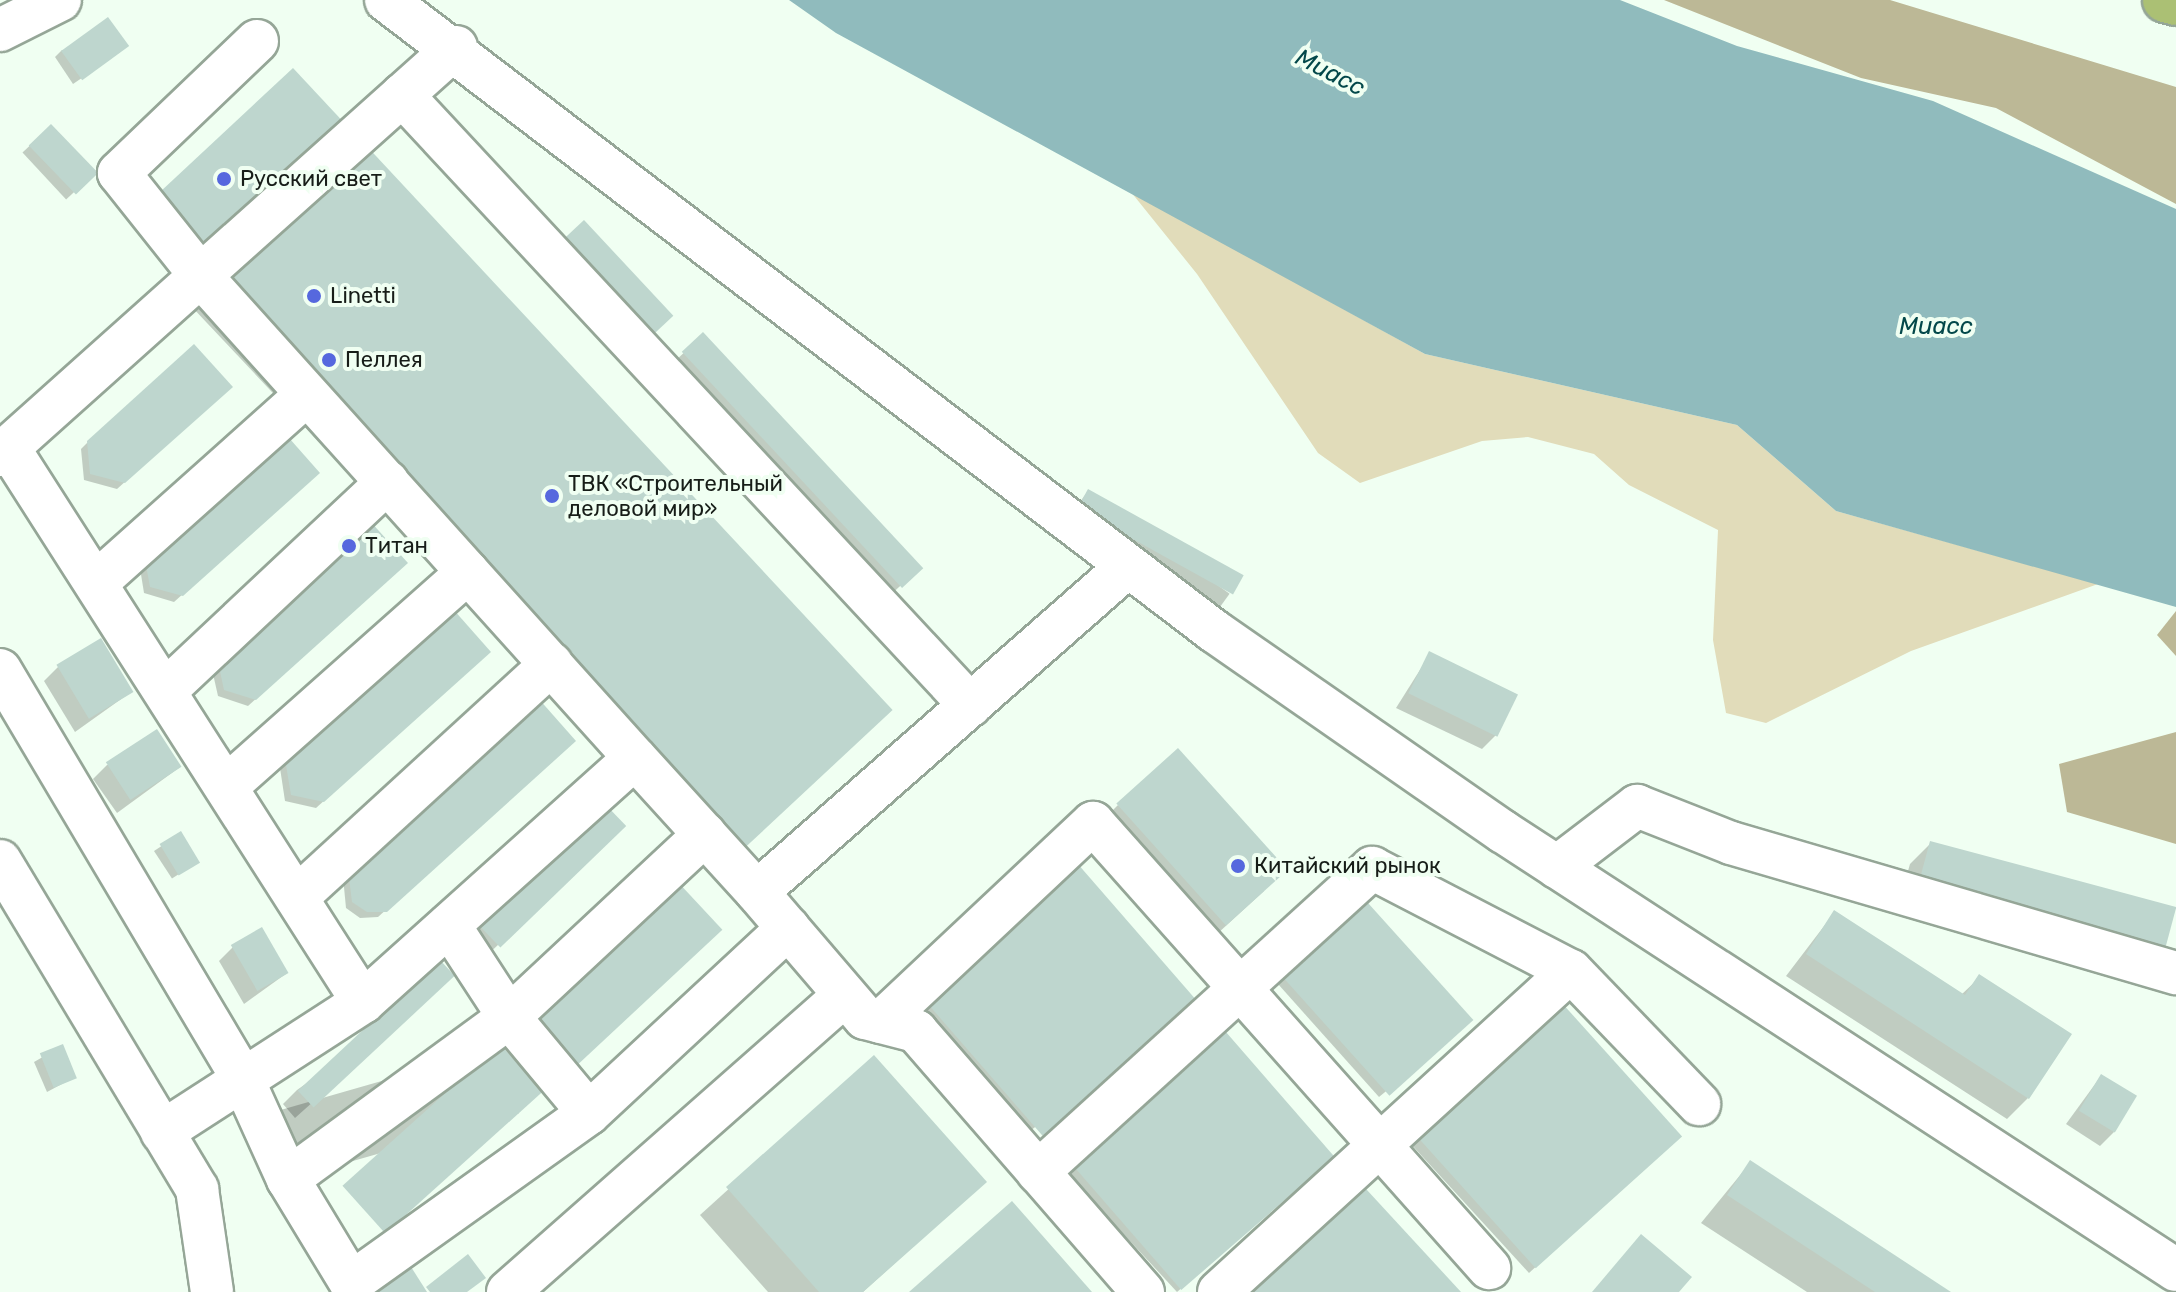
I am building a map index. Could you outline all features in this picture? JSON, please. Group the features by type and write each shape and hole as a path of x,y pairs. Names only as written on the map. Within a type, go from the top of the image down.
{"main road":[{"path":"2165,0 2176,3"}],"lane":[{"path":"386,0 456,47 1127,567 1557,867 2176,1270"},
{"path":"0,30 52,2"},
{"path":"257,41 119,173 200,275 757,892 865,1018 916,1031 1143,1292"},
{"path":"363,1002 168,688 98,581 4,451 456,47"},
{"path":"402,95 970,705"},
{"path":"98,581 307,394"},
{"path":"168,688 387,482"},
{"path":"757,892 1127,567"},
{"path":"227,786 468,572"},
{"path":"297,897 551,664"},
{"path":"0,670 243,1080 288,1179 351,1283 589,1113 788,928"},
{"path":"162,1132 363,1002 635,758"},
{"path":"1557,867 1637,806 1731,843 2176,973"},
{"path":"881,1022 1093,823 1243,986 1379,1146 1489,1268"},
{"path":"288,1179 509,1017 705,834"},
{"path":"0,861 197,1189 212,1292"},
{"path":"1038,1172 1372,868 1571,971 1699,1104"},
{"path":"449,925 509,1017 589,1113"},
{"path":"1219,1292 1571,971"},
{"path":"508,1292 845,995"}],"shaded area":[{"path":"1664,0 1890,0 2176,87 2176,204 1996,108 1861,78"},
{"path":"1131,192 1425,354 1737,425 1836,511 2098,584 1911,651 1766,723 1726,713 1713,640 1718,530 1629,485 1594,454 1528,437 1482,441 1360,483 1318,453 1197,274"},
{"path":"2176,611 2176,656 2157,635"},
{"path":"2176,732 2176,844 2067,812 2059,764"}],"water":[{"name":"Миасс","path":"789,0 1620,0 1737,46 1933,101 2176,209 2176,607 1836,511 1737,425 1425,354 836,33"}],"building":[{"path":"108,17 129,46 82,80 61,51"},
{"path":"293,68 346,125 201,260 148,203"},
{"path":"51,124 98,173 76,194 29,146"},
{"name":"ТВК «Строительный деловой мир»","path":"362,141 893,710 740,852 210,283"},
{"path":"584,220 673,316 651,337 561,241"},
{"path":"703,332 923,568 902,588 682,352"},
{"path":"194,344 233,387 125,483 90,474 87,441"},
{"path":"282,430 320,473 183,596 150,587 144,554"},
{"path":"1088,489 1244,575 1233,595 1077,508"},
{"path":"369,520 408,563 256,700 224,690 217,657"},
{"path":"453,609 491,652 324,802 291,795 285,759"},
{"path":"101,638 133,692 89,719 56,665"},
{"path":"1429,651 1518,694 1497,737 1408,693"},
{"path":"538,698 576,741 387,912 367,912 352,902 348,869"},
{"path":"157,729 182,767 130,800 106,762"},
{"path":"1178,748 1288,870 1226,925 1116,804"},
{"path":"604,803 626,826 500,948 478,925"},
{"path":"181,831 200,863 179,876 160,844"},
{"path":"1930,841 2176,907 2164,951 1918,885"},
{"path":"1077,863 1198,1002 1043,1136 922,997"},
{"path":"676,880 722,930 575,1067 528,1018"},
{"path":"1359,893 1473,1020 1389,1096 1275,969"},
{"path":"1834,910 1965,995 1979,974 2072,1034 2029,1099 1806,954"},
{"path":"262,927 288,973 257,991 231,945"},
{"path":"439,959 455,976 314,1107 298,1091"},
{"path":"1561,1002 1682,1137 1536,1268 1415,1134"},
{"path":"1219,1024 1334,1157 1181,1290 1066,1157"},
{"path":"63,1044 77,1078 54,1088 40,1053"},
{"path":"500,1044 543,1092 385,1233 342,1186"},
{"path":"874,1055 987,1182 863,1292 819,1292 726,1187"},
{"path":"2101,1074 2137,1096 2115,1132 2079,1111"},
{"path":"1750,1160 1951,1292 1875,1292 1727,1195"},
{"path":"1355,1177 1461,1292 1229,1292"},
{"path":"1012,1201 1092,1292 909,1292"},
{"path":"1641,1234 1692,1277 1679,1292 1592,1292"},
{"path":"468,1254 486,1278 467,1292 430,1292 426,1287"},
{"path":"406,1259 427,1292 355,1292"}],"place":[{"name":"Русский свет","path":"224,179"},
{"name":"Linetti","path":"314,296"},
{"name":"Пеллея","path":"329,360"},
{"name":"ТВК «Строительный деловой мир»","path":"552,496"},
{"name":"Титан","path":"349,546"},
{"name":"Китайский рынок","path":"1238,866"}]}
